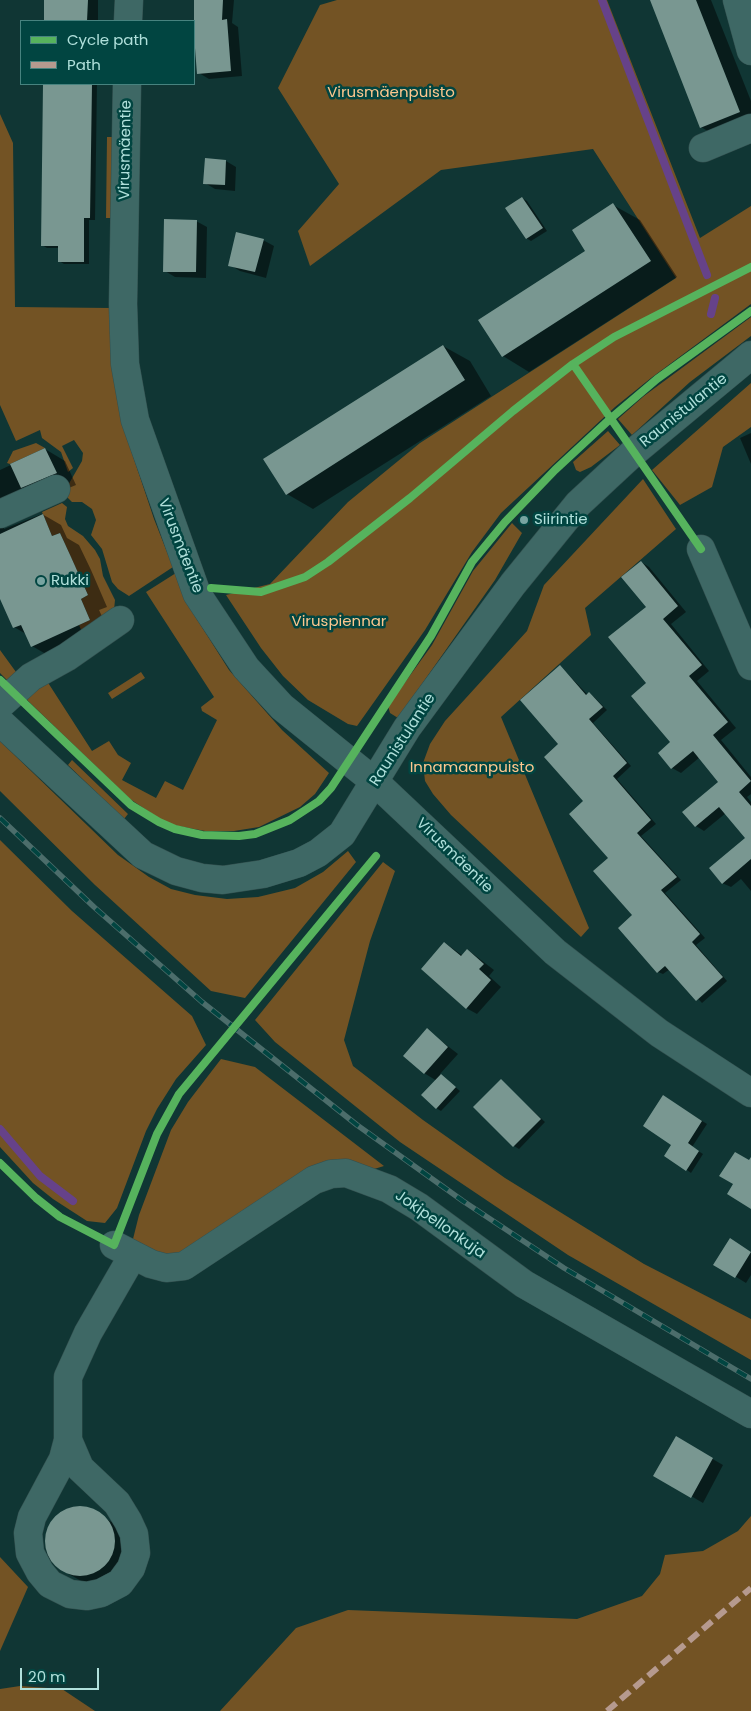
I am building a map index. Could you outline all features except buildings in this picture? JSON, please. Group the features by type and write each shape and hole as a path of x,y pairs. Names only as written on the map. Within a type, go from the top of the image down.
{"street":[{"path":"128,20 129,0"},
{"path":"737,0 751,52"},
{"name":"Virusmäentie","path":"127,85 123,304 125,364 135,420 197,594 246,668 282,707 376,782 555,952 659,1033 751,1093"},
{"path":"703,148 751,128"},
{"name":"Raunistulantie","path":"0,722 143,855 176,871 202,878 223,880 263,874 299,863 318,853 342,834 376,782 407,728 513,584 578,504 634,452 751,356"},
{"path":"0,514 56,489"},
{"path":"701,549 751,666"},
{"path":"0,705 31,677 67,656 120,620"},
{"name":"Jokipellonkuja","path":"68,1440 68,1377 124,1250 166,1268 184,1266 314,1180 331,1174 346,1173 389,1189 419,1207 531,1288 751,1414"},
{"path":"68,1440 80,1468 117,1503 134,1534 136,1553 131,1568 120,1583 101,1594 87,1596 70,1594 50,1584 40,1572 30,1553 28,1533 32,1517 63,1459 68,1440"}],"green space":[{"path":"337,0 607,0 700,238 751,206 751,304 615,407 501,513 472,552 425,630 357,726 348,724 308,700 283,676 261,648 226,595 270,584 348,502 420,443 676,278 593,149 441,170 310,266 298,231 339,184 278,88 320,5"},
{"path":"0,114 13,143 15,307 111,308 114,373 127,438 154,519 173,567 129,596 118,589 112,582 102,549 91,535 96,520 92,509 82,502 72,502 67,497 67,487 82,461 83,453 74,440 62,446 73,468 68,472 61,452 42,438 40,430 16,441 0,405"},
{"path":"107,137 113,137 112,218 106,218"},
{"path":"751,317 751,336 690,382 632,435 618,419 644,396"},
{"path":"751,383 751,427 723,447 712,487 680,505 652,470"},
{"path":"608,431 620,445 591,467 580,472 576,470 573,462"},
{"path":"36,443 45,448 10,464 7,463 13,451"},
{"name":"Innamaanpuisto","path":"643,479 676,529 585,608 591,635 501,717 589,928 581,937 451,815 433,794 425,781 423,763 430,744 445,721 527,631 544,585"},
{"path":"62,503 67,507 65,519 68,526 83,536 100,559 103,576 115,600 114,610 83,634 79,625 90,620 81,599 88,595 60,533 52,536 42,512"},
{"path":"512,523 522,533 495,580 398,718 390,713 388,706 432,645 473,571"},
{"path":"176,573 195,616 229,670 282,730 329,773 315,794 300,807 259,827 234,831 205,831 173,825 160,819 130,799 23,696 45,678 92,751 109,741 118,755 131,763 122,780 156,798 165,781 183,790 217,720 202,711 201,707 214,697 146,592"},
{"path":"0,650 16,672 9,682 0,673"},
{"path":"141,672 145,678 112,699 108,693"},
{"path":"0,741 118,855 149,877 171,889 195,895 227,899 258,897 295,888 323,872 348,851 356,862 245,998 211,991 95,885 0,791"},
{"path":"72,760 128,814 124,819 68,765"},
{"path":"0,840 72,911 192,1016 206,1045 176,1079 157,1109 146,1131 117,1208 105,1223 87,1221 53,1199 33,1183 0,1147"},
{"path":"383,862 395,871 370,941 344,1040 353,1066 423,1120 505,1178 644,1264 751,1319 751,1360 568,1255 400,1142 275,1042 255,1020"},
{"path":"221,1059 255,1067 384,1166 371,1170 355,1164 182,1256 158,1256 133,1239 139,1215 171,1130 188,1102"},
{"path":"751,1516 751,1711 220,1711 296,1628 348,1610 577,1619 642,1596 660,1574 665,1555 703,1551 738,1531"},
{"path":"0,1557 28,1587 0,1651"},
{"path":"20,1686 62,1689 95,1711 0,1711 0,1689"}],"waterway":[{"path":"602,0 707,275"},
{"path":"711,314 715,298"},
{"path":"0,1129 40,1176 73,1201"}],"railway":[{"path":"0,818 94,907 202,1002 357,1125 463,1201 564,1268 751,1379"}],"marked path":[{"path":"607,1711 751,1588"}],"cycle path":[{"path":"211,588 261,592 305,577 328,562 410,498 513,411 573,364 614,337 751,267"},
{"path":"0,680 131,805 159,822 175,829 202,835 239,836 255,834 290,820 319,801 331,788 431,636 472,562 505,522 555,470 610,419 657,379 751,311"},
{"path":"573,364 701,549"},
{"path":"0,1163 36,1198 60,1217 114,1245 157,1134 179,1094 376,856"}],"place":[{"name":"Siirintie","path":"524,520"},
{"name":"Rukki","path":"41,581"}],"park label":[{"name":"Virusmäenpuisto","path":"391,93"},
{"name":"Viruspiennar","path":"339,622"}]}
